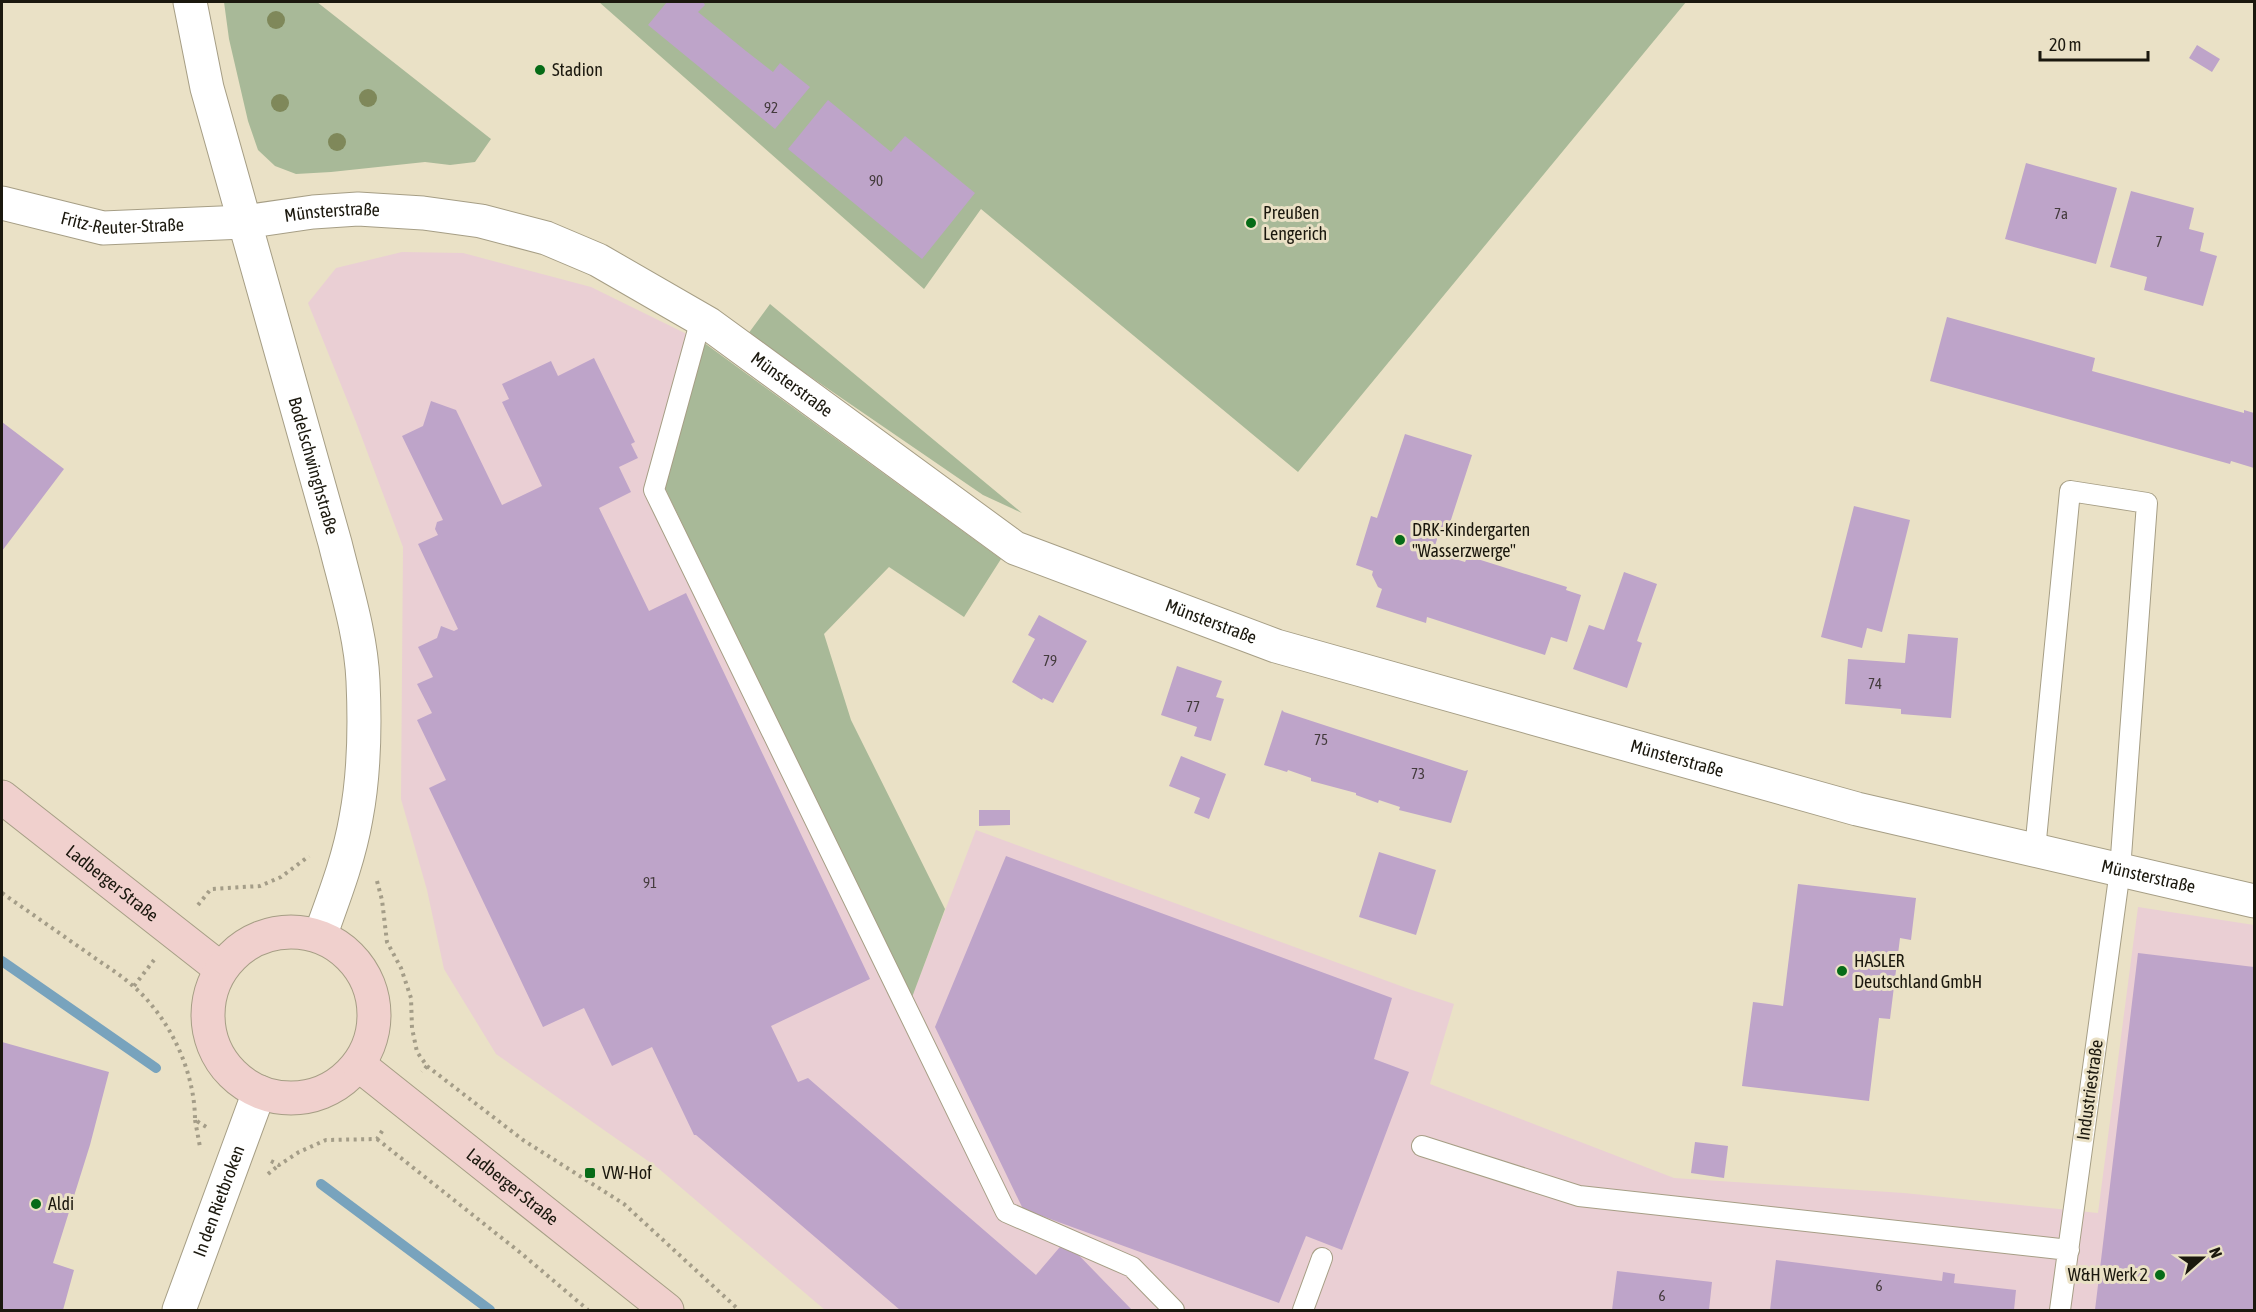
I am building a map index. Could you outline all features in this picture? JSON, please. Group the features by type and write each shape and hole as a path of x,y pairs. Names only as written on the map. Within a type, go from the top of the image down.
{"main road":[{"name":"Ladberger Straße","path":"2,797 221,969"},
{"path":"298,931 320,936 342,948 361,967 372,990 375,1016 371,1042 359,1065 339,1084 314,1096 286,1099 259,1092 238,1080 222,1062 211,1040 207,1015 210,991 221,969 235,952 254,939 275,932 298,931"},
{"name":"Ladberger Straße","path":"359,1065 667,1311"}],"street":[{"name":"Bodelschwinghstraße","path":"190,2 207,88 329,521 352,611 363,680 363,750 357,817 340,883 320,936"},
{"name":"Fritz-Reuter-Straße","path":"2,203 103,228 244,222"},
{"name":"Münsterstraße","path":"244,222 313,212 358,209 423,213 481,221 546,238 598,260 701,319 1014,548 1276,646 1857,809 2254,901"},
{"name":"In den Rietbroken","path":"179,1311 259,1092"}],"lane":[{"path":"701,319 654,490 1006,1212 1132,1267 1174,1311"},
{"name":"Industriestraße","path":"2035,850 2070,491 2147,503 2120,870 2061,1311"},
{"path":"1422,1146 1578,1196 2069,1250"},
{"path":"1304,1311 1322,1257"}],"path":[{"path":"2,893 134,986 162,1019 178,1046 195,1099 195,1120 238,1145"},
{"path":"427,1066 523,1140 624,1204 739,1311"},
{"path":"377,1139 522,1254 588,1311"}],"shaded area":[{"path":"402,252 463,253 591,287 703,342 911,999 976,830 1454,1004 1430,1084 1674,1178 1904,1193 2098,1213 2138,907 2254,925 2254,1310 825,1310 658,1168 496,1054 444,969 427,890 401,799 403,547 308,303 336,268"}],"green space":[{"path":"224,2 317,2 491,139 475,162 450,165 425,162 296,174 275,166 258,150 248,121 229,39"},
{"name":"Preußen Lengerich","path":"599,2 1686,2 1298,472 981,209 924,289"},
{"path":"770,304 1022,513 983,495 748,334"},
{"path":"703,342 1001,559 964,617 889,567 824,634 851,720 945,909 911,1000 664,486"}],"building":[{"path":"667,2 703,2 705,5 698,12 746,51 773,72 780,63 810,87 775,129 648,25"},
{"path":"2197,45 2220,59 2212,72 2189,58"},
{"path":"828,100 891,152 905,136 975,193 922,259 788,149"},
{"path":"2026,163 2117,188 2096,264 2005,239"},
{"path":"2131,191 2194,208 2189,229 2204,233 2200,251 2217,256 2203,306 2144,290 2147,277 2110,267"},
{"path":"1947,317 2095,358 2092,371 2244,413 2244,410 2254,413 2254,468 2231,461 2230,464 1930,381"},
{"path":"594,358 635,442 631,444 638,458 619,467 631,492 599,508 649,611 686,593 870,979 771,1026 798,1082 808,1078 1036,1275 1065,1241 1132,1310 900,1310 694,1135 652,1047 612,1066 584,1008 543,1027 429,788 446,780 417,720 432,713 417,684 433,677 418,647 437,638 441,626 454,631 458,629 418,544 438,535 435,529 437,522 443,520 402,436 423,426 431,401 456,410 502,505 542,486 502,402 509,399 502,384 551,361 558,376"},
{"path":"2,422 64,469 2,551"},
{"name":"DRK-Kindergarten \"Wasserzwerge\"","path":"1405,434 1472,455 1448,529 1441,527 1433,552 1465,562 1468,556 1567,587 1566,590 1581,595 1567,642 1551,637 1545,655 1427,617 1426,623 1376,607 1382,589 1378,587 1372,575 1373,571 1356,565 1371,516 1377,518"},
{"path":"1854,506 1910,520 1882,632 1867,628 1862,648 1821,637"},
{"path":"1624,572 1657,584 1637,641 1642,643 1627,688 1573,669 1589,625 1604,630"},
{"path":"1039,615 1087,641 1053,703 1043,698 1042,700 1012,682 1035,639 1028,635"},
{"path":"1908,634 1958,638 1951,718 1901,714 1901,709 1845,704 1848,659 1905,663"},
{"path":"1177,666 1222,681 1216,697 1224,699 1211,741 1194,736 1197,727 1161,715"},
{"path":"1282,710 1465,771 1468,770 1451,823 1399,810 1400,807 1379,800 1378,803 1356,795 1356,793 1311,781 1311,778 1288,770 1287,772 1264,765"},
{"path":"1181,756 1226,774 1209,819 1194,813 1200,798 1169,786"},
{"path":"979,810 1010,810 1010,825 979,826"},
{"path":"1379,852 1436,870 1416,935 1359,917"},
{"path":"1006,856 1392,998 1374,1059 1409,1072 1342,1250 1306,1236 1279,1303 1023,1209 935,1027"},
{"name":"HASLER Deutschland GmbH","path":"1798,884 1916,898 1911,940 1900,938 1890,1019 1879,1018 1869,1101 1742,1086 1753,1002 1783,1006"},
{"path":"2138,953 2254,967 2254,1310 2095,1310"},
{"name":"Aldi","path":"2,1042 109,1072 90,1145 53,1263 74,1270 63,1310 2,1310"},
{"path":"1695,1142 1728,1146 1724,1178 1691,1173"},
{"path":"1776,1260 1942,1281 1943,1272 1955,1274 1954,1283 2016,1290 2014,1310 1770,1310"},
{"path":"1617,1271 1712,1282 1709,1310 1612,1310"}],"waterway":[{"path":"2,961 156,1068"},
{"path":"321,1184 490,1310"}],"place":[{"name":"Stadion","path":"540,70"},
{"name":"Preußen Lengerich","path":"1251,223"},
{"name":"DRK-Kindergarten \"Wasserzwerge\"","path":"1400,540"},
{"name":"HASLER Deutschland GmbH","path":"1842,971"},
{"name":"VW-Hof","path":"590,1173"},
{"name":"Aldi","path":"36,1204"},
{"name":"W&H Werk 2","path":"2160,1275"}]}
